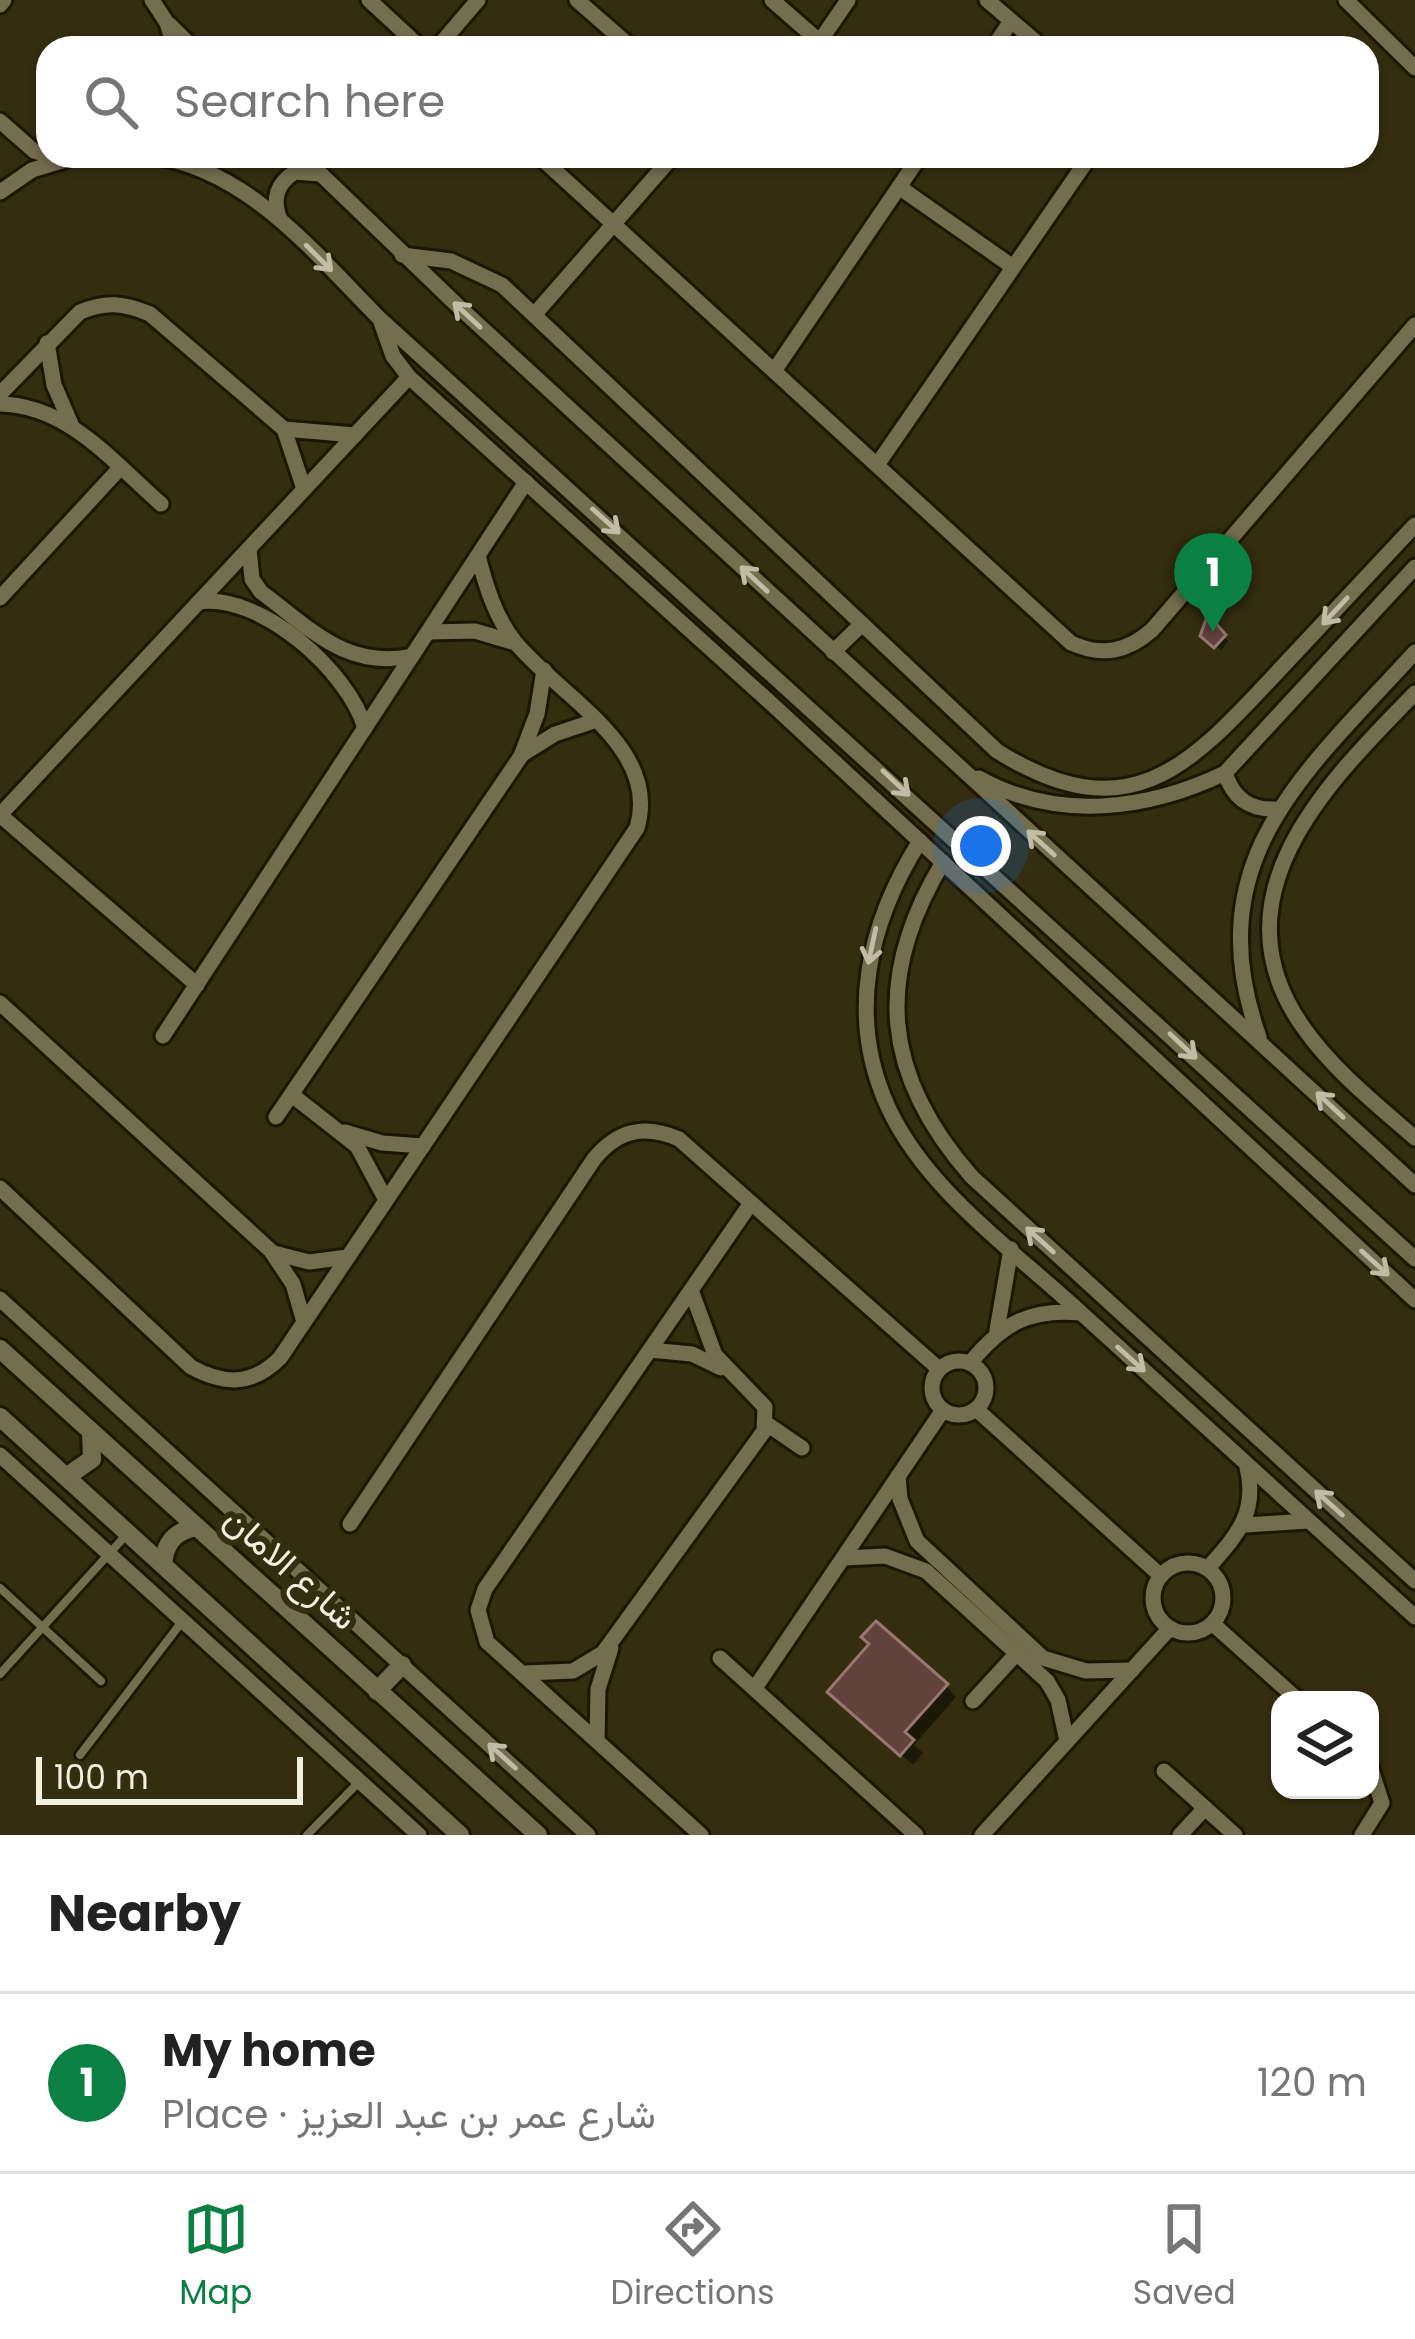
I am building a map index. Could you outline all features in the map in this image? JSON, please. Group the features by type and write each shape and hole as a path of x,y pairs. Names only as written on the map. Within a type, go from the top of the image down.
{"street":[{"path":"152,0 182,36"},
{"path":"368,0 408,36"},
{"path":"447,36 478,0"},
{"path":"577,0 618,36"},
{"path":"772,0 809,36"},
{"path":"824,36 848,0"},
{"path":"987,0 1029,36"},
{"path":"1346,0 1415,68"},
{"path":"1001,36 1012,21"},
{"path":"167,22 171,36"},
{"path":"0,121 36,152"},
{"path":"0,192 36,168"},
{"path":"186,168 226,181 280,220 380,319 790,686 1413,1256"},
{"path":"314,168 402,255 1415,1185"},
{"path":"552,168 1071,643 1117,651 1152,630 1415,325"},
{"path":"534,315 663,168"},
{"path":"774,371 912,168"},
{"path":"877,465 1082,168"},
{"path":"280,220 275,206 283,180 310,170 322,176"},
{"path":"899,187 1013,268"},
{"path":"402,255 451,261 483,274 534,315 997,751 1033,773 1072,786 1114,788 1173,770 1221,735 1415,525"},
{"path":"0,394 80,312 96,306 130,305 150,314 284,429 304,489"},
{"path":"380,319 387,344 410,377 774,706 1415,1300"},
{"path":"47,344 54,385 71,424"},
{"path":"197,985 0,815 410,377"},
{"path":"0,404 33,408 71,424 161,504"},
{"path":"284,429 355,435"},
{"path":"0,598 120,468"},
{"path":"163,1036 526,482"},
{"path":"249,548 248,564 261,592 339,652 376,660 412,656"},
{"path":"0,1188 191,1367 231,1382 268,1370 637,829 643,786 635,766 518,645 492,604 478,556"},
{"path":"952,763 1027,797 1088,806 1149,802 1226,772 1415,567"},
{"path":"199,602 246,606 294,640 344,682 364,728"},
{"path":"833,652 862,624"},
{"path":"428,632 475,631 518,645"},
{"path":"1260,1040 1240,963 1245,883 1276,808 1415,652"},
{"path":"276,1118 520,756 537,714 544,670"},
{"path":"774,706 790,686"},
{"path":"1258,692 1281,713"},
{"path":"1415,693 1360,749 1291,840 1273,893 1272,949 1288,1003 1303,1027 1360,1090 1415,1137"},
{"path":"520,756 555,734 594,721"},
{"path":"1341,734 1360,749"},
{"path":"1226,772 1237,797 1249,805 1276,808"},
{"path":"920,841 890,889 871,942 865,997 870,1053 888,1106 916,1155 1081,1313 1415,1617"},
{"path":"943,862 917,905 901,951 895,1000 900,1050 926,1120 972,1177 1415,1582"},
{"path":"1056,967 1075,947"},
{"path":"0,1003 271,1251 293,1284 304,1322"},
{"path":"292,1095 343,1131 369,1163 386,1200"},
{"path":"350,1524 606,1144 642,1130 679,1138 939,1369"},
{"path":"343,1131 382,1143 423,1146"},
{"path":"701,1835 488,1642 479,1621 481,1599 752,1203"},
{"path":"997,1330 1012,1249"},
{"path":"271,1251 309,1262 348,1257"},
{"path":"691,1290 704,1335 729,1372 761,1400 767,1424 802,1448"},
{"path":"0,1299 588,1835"},
{"path":"970,1363 997,1330 1037,1313 1081,1313"},
{"name":"شارع الامان","path":"0,1348 538,1835"},
{"path":"650,1350 692,1354 729,1372"},
{"path":"950,1362 970,1363 982,1373 986,1388 976,1409 964,1415 943,1410 932,1395 939,1369 950,1362"},
{"path":"976,1409 1161,1576"},
{"path":"754,1688 943,1410"},
{"path":"0,1417 460,1835"},
{"path":"597,1741 598,1689 615,1640 767,1424"},
{"path":"66,1477 92,1459 91,1432"},
{"path":"0,1454 419,1835"},
{"path":"1208,1568 1246,1525 1251,1504 1246,1464"},
{"path":"898,1476 900,1499 917,1541 1043,1658 1086,1671 1132,1670"},
{"path":"1246,1525 1309,1521"},
{"path":"163,1565 165,1547 174,1536 197,1527"},
{"path":"844,1558 906,1560 1018,1652 1058,1700 1067,1741"},
{"path":"1183,1563 1208,1568 1223,1588 1221,1614 1213,1624 1192,1634 1170,1628 1154,1609 1161,1576 1183,1563"},
{"path":"1213,1624 1288,1691"},
{"path":"982,1835 1170,1628"},
{"path":"521,1672 573,1671 615,1640"},
{"path":"973,1700 1018,1652"},
{"path":"720,1658 916,1835"},
{"path":"377,1691 402,1665"},
{"path":"1164,1771 1235,1835"},
{"path":"1362,1835 1382,1803 1379,1794"},
{"path":"1180,1835 1205,1808"}],"lane":[{"path":"0,1674 128,1533"},
{"path":"0,1588 101,1681"},
{"path":"80,1755 182,1621"},
{"path":"307,1835 359,1782"}],"building":[{"path":"1208,614 1226,635 1214,648 1200,636"},
{"path":"876,1621 948,1684 905,1732 914,1740 900,1756 827,1692 869,1644 861,1637"}],"place":[{"name":"My home","path":"1213,632"}]}
